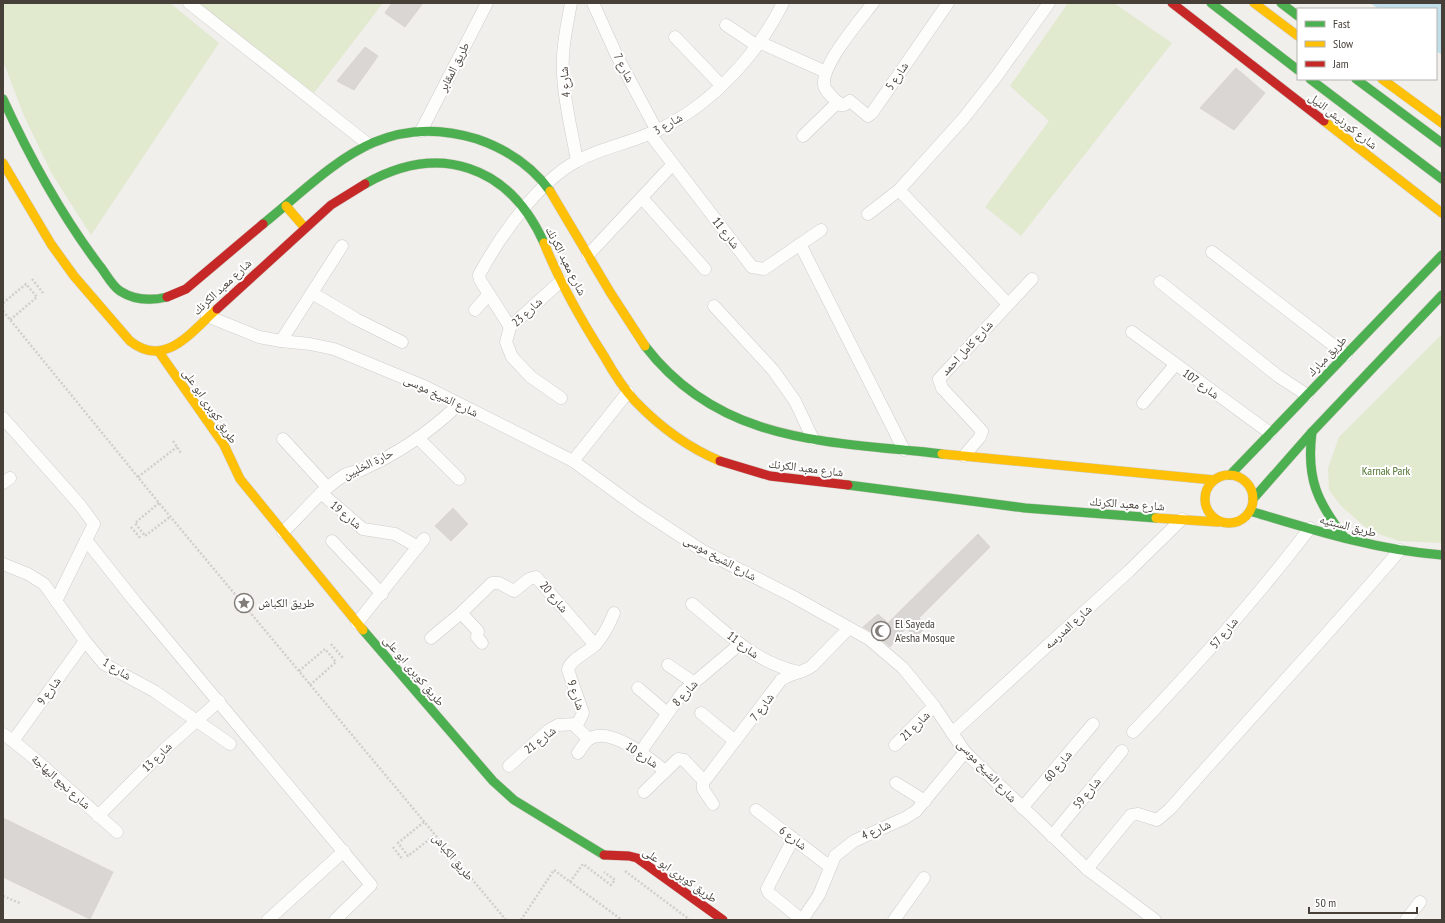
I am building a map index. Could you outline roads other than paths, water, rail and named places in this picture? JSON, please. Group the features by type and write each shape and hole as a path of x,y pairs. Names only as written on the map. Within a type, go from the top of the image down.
{"street":[{"path":"190,3 368,144"},
{"name":"طريق المقابر","path":"421,131 487,3"},
{"name":"شارع 4","path":"571,3 563,54 563,75 565,96 577,161"},
{"name":"شارع 7","path":"593,3 653,133"},
{"name":"شارع 3","path":"489,294 480,280 479,275 524,207 546,185 577,161 653,133 691,111 721,85 757,44 776,17 783,3"},
{"path":"802,136 838,102 824,86 826,72 840,46 873,3"},
{"name":"شارع 5","path":"838,102 843,106 850,100 866,115 871,115 948,3"},
{"path":"868,214 899,190 968,113 996,77 1048,3"},
{"name":"شارع كورنيش النيل","path":"1172,3 1226,30 1297,69"},
{"name":"شارع كورنيش النيل","path":"1211,3 1226,30 1442,213"},
{"path":"1254,3 1297,35"},
{"path":"1281,3 1297,15"},
{"path":"726,25 757,44 826,72"},
{"path":"674,37 721,85"},
{"name":"شارع كورنيش النيل","path":"1311,80 1442,179"},
{"path":"1357,80 1442,142"},
{"path":"1383,80 1442,123"},
{"name":"شارع معبد الكرنك","path":"3,99 31,156 86,250 118,290 142,299 167,298 182,291 339,161 368,144 391,136 421,131 448,132 474,137 499,147 521,161 546,185 634,332 655,358 679,382 707,401 740,419 777,433 813,439 904,450 1214,480"},
{"name":"شارع 11","path":"653,133 673,164 752,267 764,269 822,230"},
{"path":"3,162 51,244 74,276 130,341 146,351 159,352"},
{"name":"شارع معبد الكرنك","path":"159,352 176,345 331,205 360,186 387,173 417,163 444,164 470,169 485,175 504,187 524,207 531,218 561,281 599,348 628,392 645,410 679,438 718,460 760,474 998,505 1218,522"},
{"path":"588,255 673,164"},
{"path":"899,190 1008,304"},
{"path":"642,198 705,270"},
{"path":"286,206 305,228"},
{"path":"800,244 904,450"},
{"path":"281,342 342,246"},
{"path":"1212,252 1346,355"},
{"name":"طريق مبارك","path":"1230,475 1442,255"},
{"name":"شارع كامل احمد","path":"964,456 980,438 982,431 942,388 939,379 1032,279"},
{"name":"شارع 23","path":"561,281 510,327 506,342 512,356 530,377 561,398"},
{"path":"1160,282 1278,376 1307,395"},
{"path":"312,293 356,319 402,342"},
{"path":"475,310 489,294 510,327"},
{"path":"1253,499 1312,432 1442,295"},
{"path":"714,306 773,370 795,400 813,439"},
{"name":"شارع الشيخ موسى","path":"207,316 235,329 281,342 310,344 334,349 426,387 573,461 639,510 703,551 792,596 869,639 903,668 934,706 965,752 1087,869 1154,920"},
{"name":"شارع 107","path":"1132,332 1270,434"},
{"name":"طريق كوبرى ابو على","path":"159,352 224,445 240,479 357,623 493,782 514,800 606,856 618,858 632,856 637,858 723,920"},
{"path":"1143,403 1175,365"},
{"path":"573,461 628,392"},
{"name":"حارة الخلبين","path":"283,532 306,511 324,490 348,473 362,470 418,438 438,424 459,404"},
{"path":"3,418 80,505 94,524 56,601"},
{"path":"1312,432 1308,451 1309,470 1313,489 1321,507 1345,538"},
{"path":"418,438 459,479"},
{"name":"شارع 19","path":"283,439 324,490 363,529 395,534 421,543 382,594"},
{"path":"1230,475 1239,477 1246,482 1251,490 1253,499 1250,511 1244,518 1236,523 1227,524 1218,522 1210,516 1205,507 1204,497 1207,487 1214,480 1221,476 1230,475"},
{"name":"طريق السبتيه","path":"1250,511 1345,538 1400,550 1442,555"},
{"name":"شارع المدرسه","path":"952,732 1124,576 1182,519"},
{"name":"شارع 57","path":"1133,732 1207,653 1310,528"},
{"path":"86,540 136,603 372,885 335,920"},
{"path":"332,541 382,594 357,623"},
{"path":"1087,869 1131,815 1138,814 1157,820 1170,809 1290,673 1339,622 1400,550"},
{"name":"شارع 1","path":"3,564 36,578 44,584 85,641 104,664 154,691 230,744"},
{"name":"شارع 20","path":"431,638 461,614 492,583 499,583 514,591 530,579 536,577 595,645"},
{"name":"شارع 11","path":"692,604 749,651 774,665 801,672"},
{"name":"شارع 9","path":"588,739 577,729 576,724 583,713 568,674 568,666 595,645 609,625 614,613"},
{"path":"461,614 478,630 476,637 482,644"},
{"name":"شارع 7","path":"704,781 781,680 812,666 849,628"},
{"name":"شارع 9","path":"8,738 85,641"},
{"name":"شارع 8","path":"641,751 667,713 693,682 740,644"},
{"path":"668,665 693,682"},
{"path":"638,688 667,713"},
{"name":"شارع 13","path":"98,816 167,747 219,701"},
{"name":"شارع 21","path":"895,745 934,706"},
{"path":"701,713 735,742"},
{"name":"شارع 21","path":"509,766 549,730 558,725 576,724"},
{"name":"شارع 60","path":"1022,808 1093,724"},
{"name":"شارع 10","path":"588,739 600,736 614,738 641,751 665,771"},
{"name":"شارع نجع البهاجة","path":"8,738 117,832"},
{"path":"578,753 588,739"},
{"name":"شارع 59","path":"1052,836 1122,751"},
{"name":"شارع 4","path":"802,920 819,895 829,866 835,856 854,841 905,818 925,802 965,752"},
{"path":"644,792 675,761 681,759 704,781 703,789 713,804"},
{"path":"896,783 925,802"},
{"name":"شارع 6","path":"756,810 829,866"},
{"path":"793,838 767,889 769,893 802,920"},
{"path":"268,920 344,851"},
{"path":"894,920 924,878"},
{"path":"1406,920 1420,902"}],"water":[{"path":"1370,3 1442,3 1442,55 1437,52 1437,8 1378,8"}],"place":[{"name":"طريق الكباش","path":"244,603"},
{"name":"El Sayeda A'esha Mosque","path":"881,631"}],"park label":[{"name":"Karnak Park","path":"1386,471"}]}
